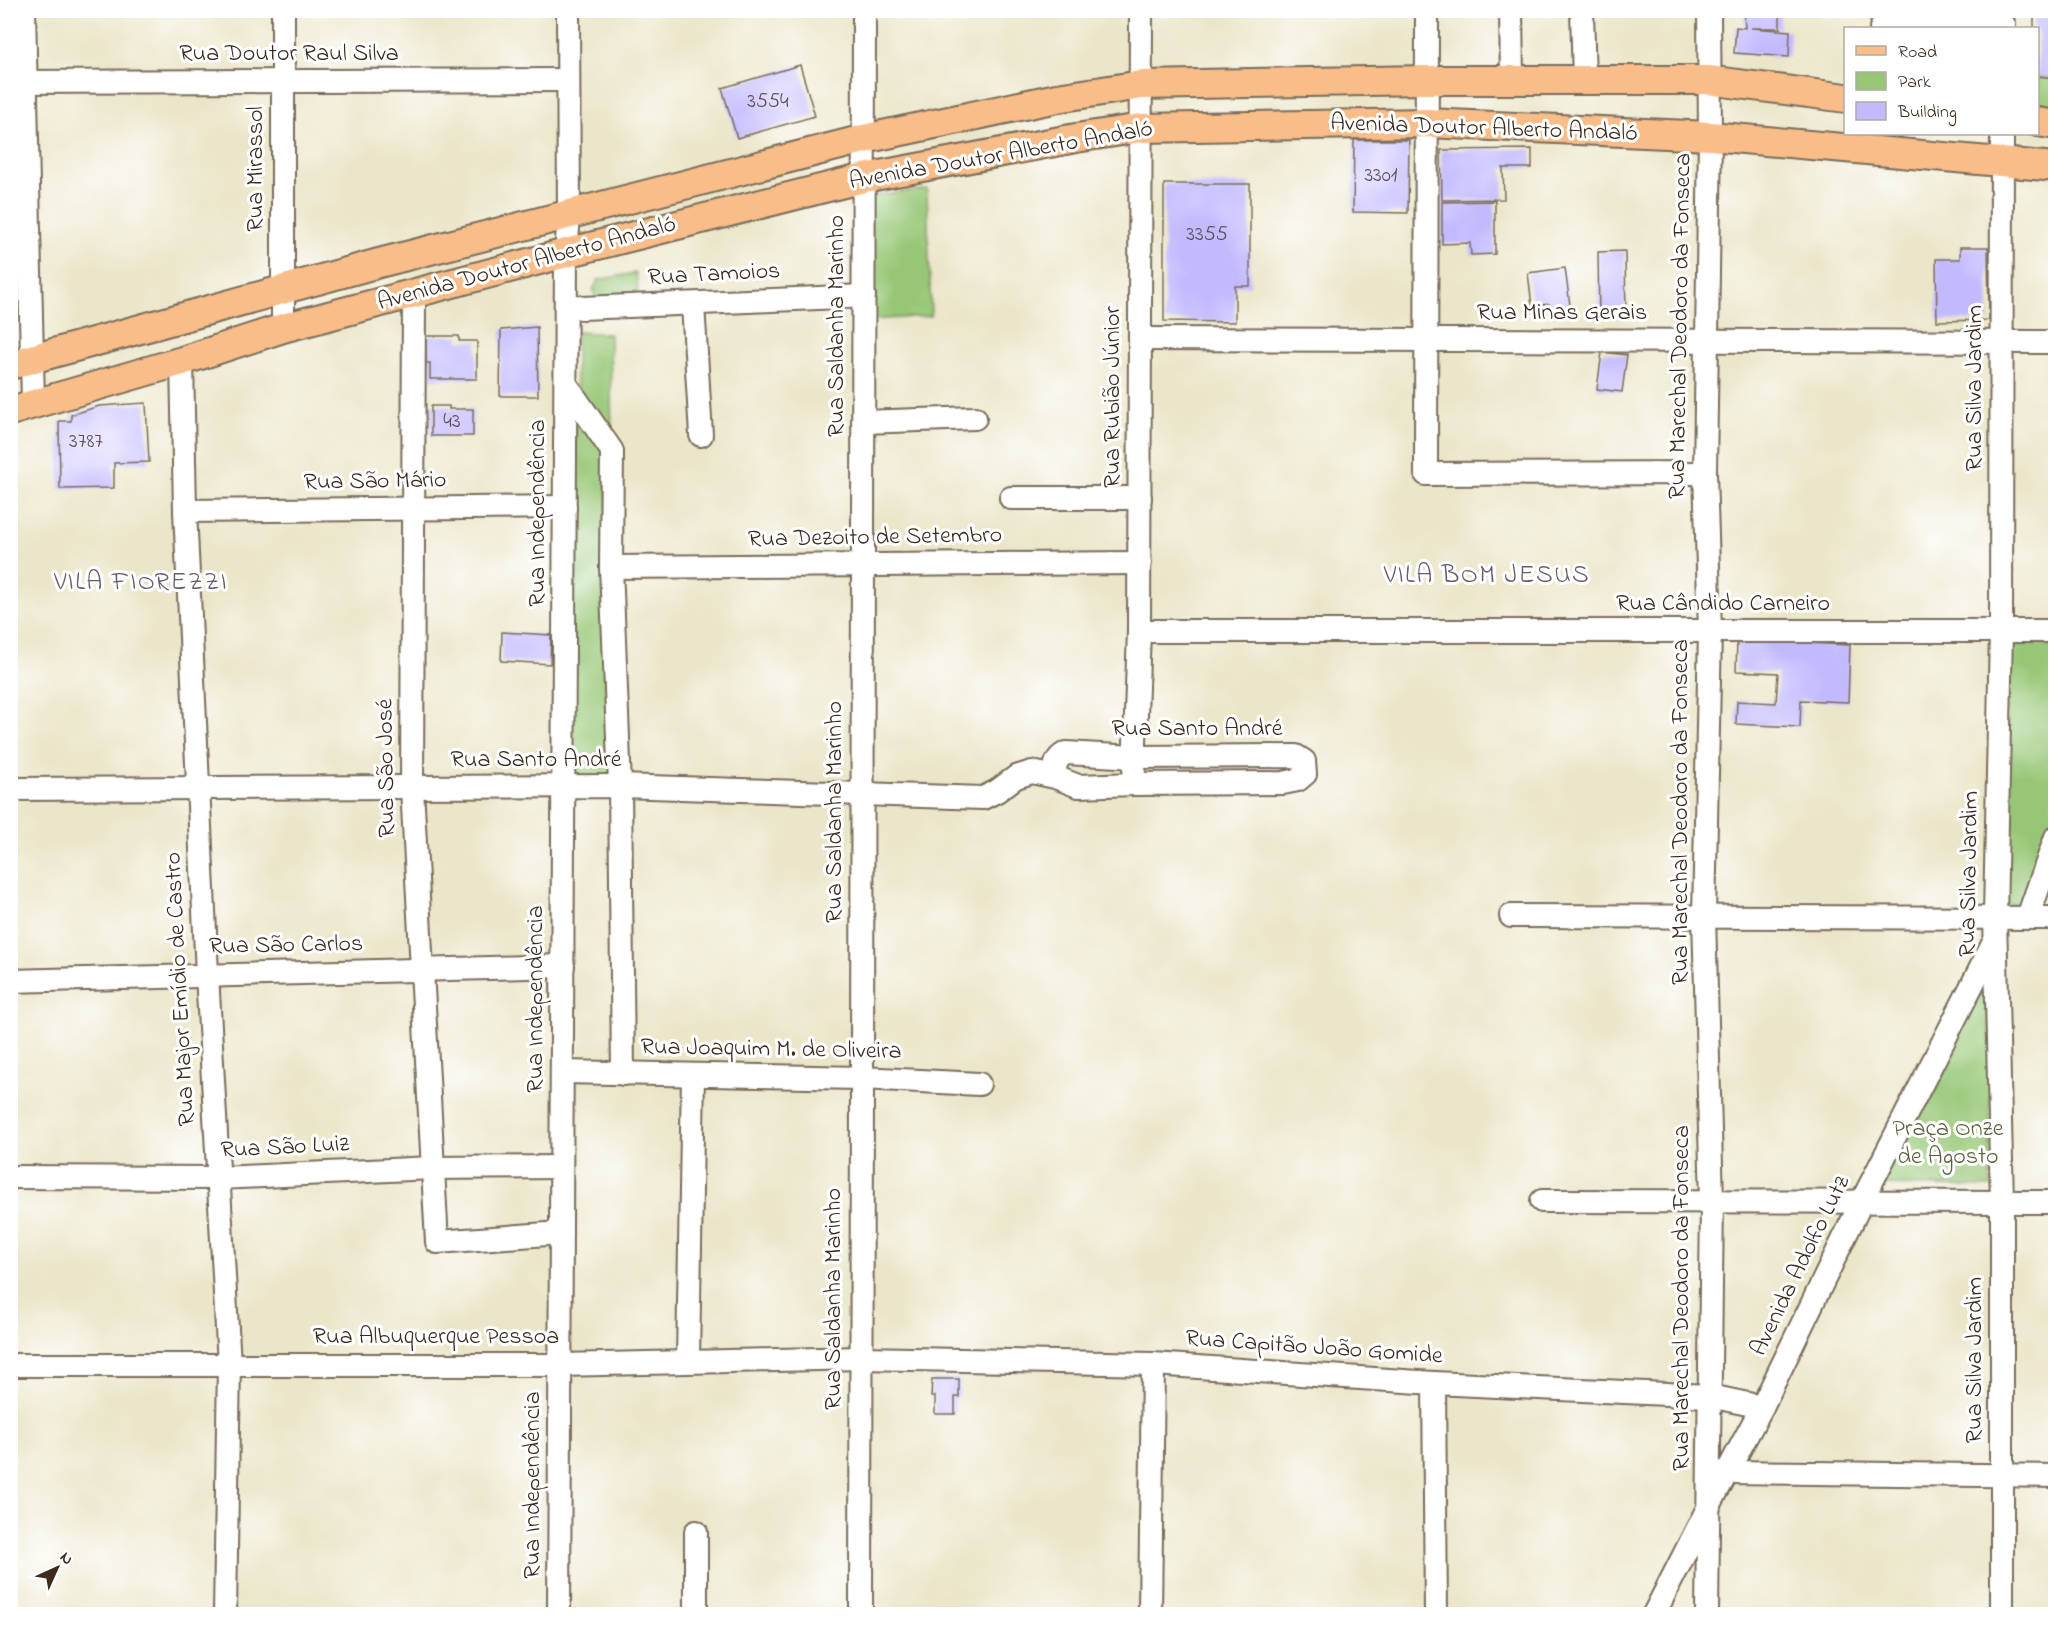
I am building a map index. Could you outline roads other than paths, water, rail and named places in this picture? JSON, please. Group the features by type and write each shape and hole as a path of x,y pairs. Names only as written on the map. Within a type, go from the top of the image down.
{"main road":[{"name":"Avenida Doutor Alberto Andaló","path":"22,361 283,289 864,139 1057,98 1141,85 1427,80 1708,80 1844,98"},
{"path":"2039,122 2055,125"},
{"name":"Avenida Doutor Alberto Andaló","path":"22,407 182,361 283,328 566,253 864,178 1141,128 1427,123 1710,136 2055,167"}],"street":[{"path":"22,407 18,82 24,10"},
{"name":"Rua Mirassol","path":"283,10 283,328"},
{"name":"Rua Independência","path":"559,1614 566,253 569,216 568,10"},
{"name":"Rua Saldanha Marinho","path":"861,1614 864,10"},
{"name":"Rua Rubião Júnior","path":"1134,784 1140,562 1141,10"},
{"path":"1427,10 1426,474 1705,473"},
{"path":"1511,10 1512,81"},
{"path":"1582,10 1584,81"},
{"name":"Rua Marechal Deodoro da Fonseca","path":"1707,1614 1712,1201 1704,916 1710,631 1705,473 1710,136 1709,10"},
{"path":"1899,27 2004,21"},
{"name":"Rua Doutor Raul Silva","path":"18,82 568,81"},
{"name":"Rua Silva Jardim","path":"2002,135 2001,631 1995,940 2002,1202 2002,1614"},
{"name":"Rua São José","path":"414,293 412,788 437,1242 561,1233"},
{"name":"Rua Tamoios","path":"567,304 582,308 864,296"},
{"path":"693,304 701,435"},
{"name":"Rua Minas Gerais","path":"1140,339 2055,342"},
{"name":"Rua Major Emídio de Castro","path":"182,361 185,511 207,974 229,1364 225,1614"},
{"name":"Rua Independência","path":"566,384 612,451 611,567 620,786 623,1074"},
{"path":"863,422 975,418"},
{"path":"1011,498 1140,498"},
{"name":"Rua São Mário","path":"185,511 566,507"},
{"name":"Rua Dezoito de Setembro","path":"611,567 1140,562"},
{"name":"Rua Cândido Carneiro","path":"1139,631 2055,631"},
{"name":"Rua Santo André","path":"10,789 620,786 983,798 1016,777 1032,772 1055,777 1078,786 1283,783 1298,780 1305,774 1304,761 1296,756 1135,757 1066,753 1055,763 1055,777"},
{"path":"1173,757 1173,783"},
{"path":"1225,783 1228,757"},
{"path":"2028,917 2055,837"},
{"path":"1511,916 2055,918"},
{"name":"Avenida Adolfo Lutz","path":"1654,1614 1762,1407 1862,1201 1995,940"},
{"name":"Rua São Carlos","path":"10,981 563,966"},
{"name":"Rua Joaquim M. de Oliveira","path":"562,1072 861,1078 979,1084"},
{"path":"688,1360 693,1075"},
{"name":"Rua São Luiz","path":"10,1177 218,1178 432,1168 561,1167"},
{"path":"1542,1201 2055,1202"},
{"name":"Rua Albuquerque Pessoa","path":"10,1365 561,1365 688,1360 861,1358"},
{"name":"Rua Capitão João Gomide","path":"861,1358 1153,1364 1434,1383 1710,1396 1762,1407"},
{"path":"1150,1614 1153,1364"},
{"path":"1434,1383 1436,1614"},
{"path":"1728,1472 2055,1476"},
{"path":"696,1532 696,1614"}],"district":[{"name":"VILA BOM JESUS","path":"1487,576"},
{"name":"VILA FIOREZZI","path":"141,583"}],"park label":[{"name":"Praça Onze de Agosto","path":"1948,1143"}]}
